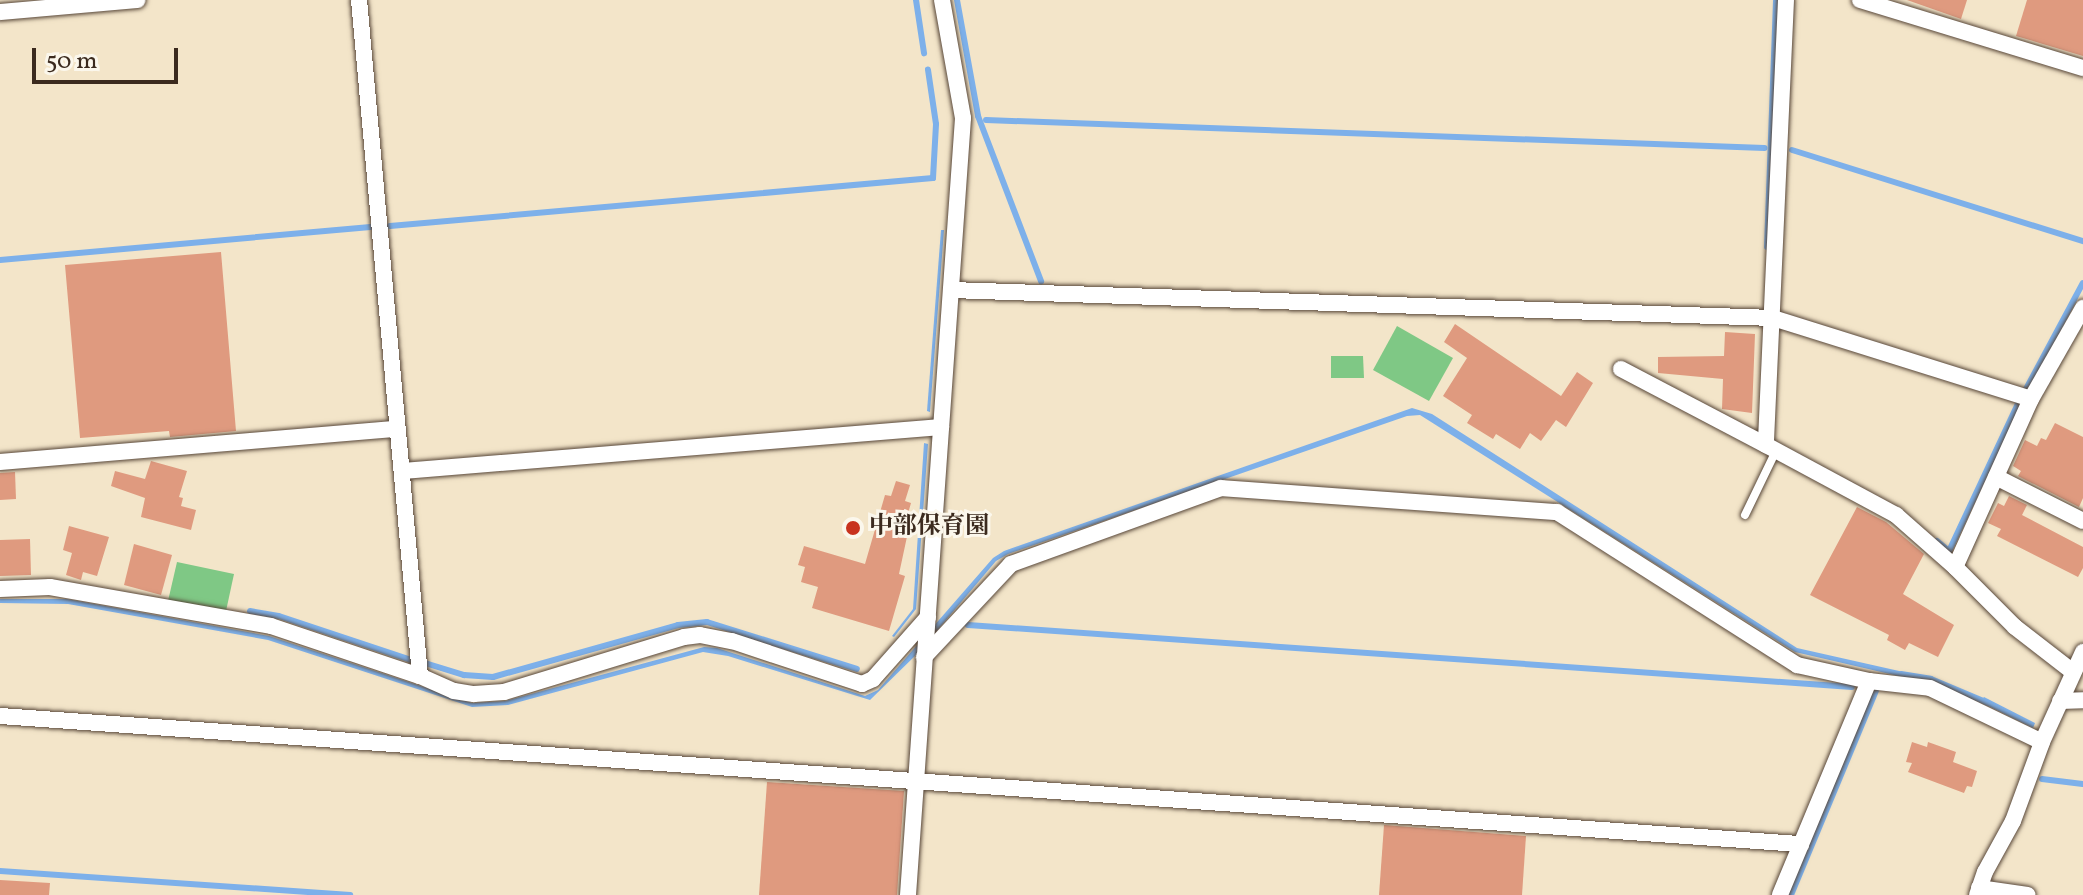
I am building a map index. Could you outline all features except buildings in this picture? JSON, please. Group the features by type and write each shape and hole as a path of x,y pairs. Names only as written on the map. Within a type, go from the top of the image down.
{"street":[{"path":"0,12 137,0"},
{"path":"359,0 420,676"},
{"path":"908,895 963,118 942,0"},
{"path":"1771,448 1786,0"},
{"path":"1860,0 2083,68"},
{"path":"951,290 1773,318 2025,397"},
{"path":"1955,567 1996,477 2025,397 2083,308"},
{"path":"1621,369 1896,515 1955,567 2015,627 2073,672"},
{"path":"403,471 941,427"},
{"path":"0,462 397,429"},
{"path":"1996,477 2083,521"},
{"path":"924,653 1011,564 1221,488 1557,512 1797,665 1869,681 1930,688 2042,742"},
{"path":"0,589 50,587 271,626 420,676 454,691 489,694 700,635 732,641 862,684 873,679 927,623"},
{"path":"2028,895 1978,892 2013,821 2042,742 2083,652"},
{"path":"1780,895 1869,681"},
{"path":"2060,701 2083,700"},
{"path":"0,716 1801,844"}],"lane":[{"path":"1745,515 1771,448"}],"green space":[{"path":"1397,326 1453,358 1429,401 1373,370"},
{"path":"1331,356 1363,356 1364,378 1331,378"},
{"path":"177,562 234,574 226,611 168,601"}],"water":[{"path":"941,230 944,230 930,412 927,411"},
{"path":"1412,408 1432,414 1797,648 1908,673 1907,678 1795,652 1420,415 1407,416 1008,554 996,561 918,653 870,700 728,656 703,652 508,705 472,707 268,640 68,604 0,603 0,599 67,599 269,636 472,703 505,701 704,647 717,648 865,696 878,690 993,558 1004,551"},
{"path":"924,443 928,444 916,609 894,637 913,609"},
{"path":"1984,697 2035,723 2033,728 1980,702"}],"waterway":[{"path":"916,0 924,53"},
{"path":"957,0 978,116 1041,281"},
{"path":"1767,247 1776,0"},
{"path":"390,226 933,178 936,124 928,70"},
{"path":"986,120 1764,148"},
{"path":"1792,150 2083,241"},
{"path":"0,260 371,227"},
{"path":"1937,541 1949,551 2018,404 2083,283"},
{"path":"250,611 279,616 414,661"},
{"path":"425,663 464,675 493,677 678,625 707,622 857,669"},
{"path":"968,625 1852,687"},
{"path":"1901,674 1931,679 1988,703"},
{"path":"1791,895 1876,691"},
{"path":"2042,779 2083,784"},
{"path":"0,871 350,895"}],"place":[{"name":"中部保育園","path":"853,528"}]}
